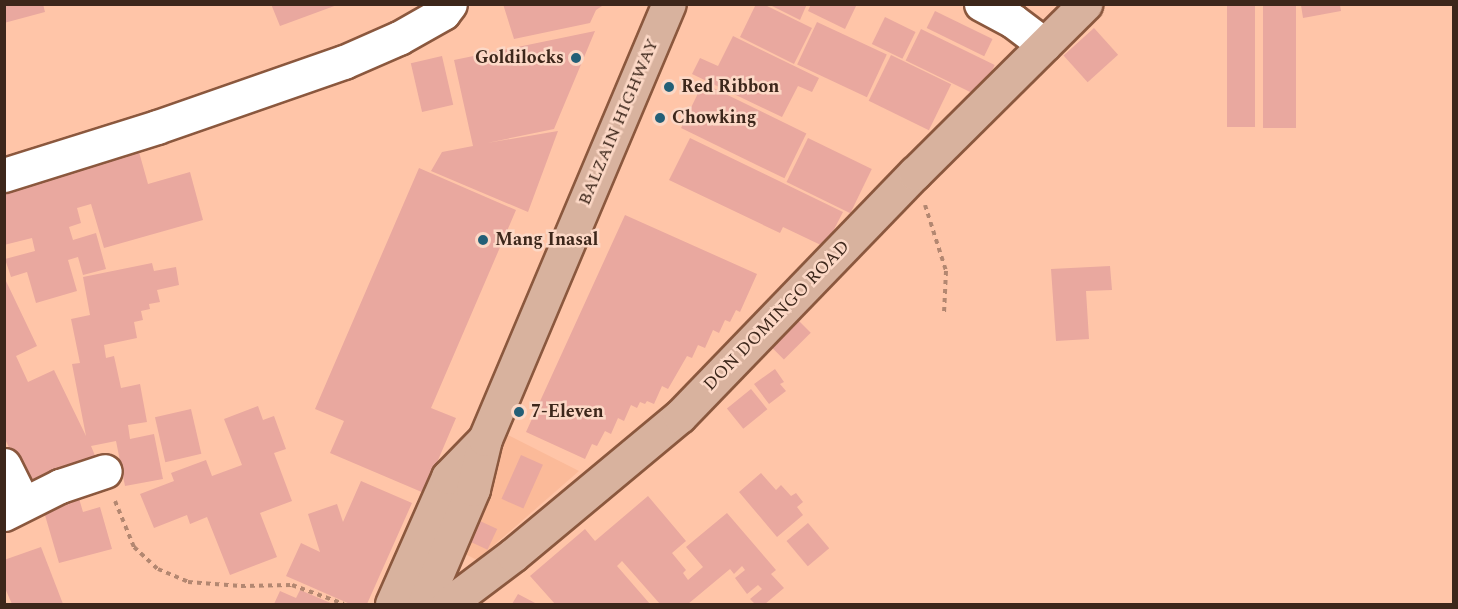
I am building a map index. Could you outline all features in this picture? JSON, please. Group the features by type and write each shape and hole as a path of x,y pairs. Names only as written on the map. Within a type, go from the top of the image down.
{"main road":[{"name":"BALZAIN HIGHWAY","path":"424,604 473,489 485,438 669,4"},
{"name":"DON DOMINGO ROAD","path":"448,604 513,555 680,416 915,173 1085,4"},
{"name":"BALZAIN HIGHWAY","path":"392,604 448,477 485,438"}],"street":[{"path":"4,175 157,127 344,62 399,38 442,13 450,4"},
{"path":"981,4 1013,21 1044,44"},
{"path":"4,465 14,509 60,486 105,471"}],"path":[{"path":"915,173 946,271 944,313"},
{"path":"105,471 120,518 134,547 158,569 188,582 292,585 344,604"}],"shaded area":[{"path":"508,435 579,471 477,560 455,549"}],"building":[{"path":"4,4 43,4 45,12 4,23"},
{"path":"271,4 337,4 337,5 280,26"},
{"path":"503,4 605,4 596,10 590,23 514,39"},
{"path":"756,4 763,4 812,28 794,64 740,37"},
{"path":"768,4 807,4 800,20"},
{"path":"811,4 857,4 845,29 808,11"},
{"path":"1227,4 1255,4 1255,127 1227,127"},
{"path":"1263,4 1296,4 1296,128 1263,128"},
{"path":"1301,5 1340,5 1341,11 1303,18"},
{"path":"935,11 993,39 984,56 927,28"},
{"path":"885,17 916,32 902,59 872,44"},
{"path":"817,22 887,55 867,97 797,65"},
{"path":"1094,28 1118,55 1088,82 1064,55"},
{"path":"921,29 995,65 979,96 906,60"},
{"path":"595,31 554,129 487,143 558,131 528,212 431,171 442,152 473,146 454,60"},
{"path":"733,36 819,78 812,92 798,86 782,117 692,74 700,58 718,66"},
{"path":"891,55 951,84 929,130 869,101"},
{"path":"442,56 453,105 422,112 411,63"},
{"path":"703,83 806,133 784,178 681,128"},
{"path":"690,138 843,212 825,247 783,227 780,233 669,180"},
{"path":"808,138 872,169 850,213 787,182"},
{"path":"139,152 148,184 190,172 203,220 104,248 91,204 77,208 81,223 69,227 73,240 96,233 106,269 83,275 78,257 68,260 77,291 36,303 27,272 11,277 5,259 35,251 32,238 4,245 4,190"},
{"path":"419,168 516,210 431,408 456,418 424,493 330,453 344,421 315,409"},
{"path":"625,215 757,274 740,312 736,310 730,322 725,320 719,333 713,330 705,348 698,345 692,358 687,356 668,389 662,386 654,404 647,401 645,404 640,402 637,408 631,405 624,421 618,418 611,434 605,431 597,446 592,444 585,459 526,432"},
{"path":"152,263 154,271 176,267 179,285 157,290 160,302 149,304 150,309 141,311 143,320 134,322 137,338 104,345 106,358 114,356 121,388 140,384 147,422 128,425 130,439 154,434 163,479 125,486 116,441 91,446 96,458 29,490 5,439 5,279 37,346 16,356 28,382 54,370 86,436 72,364 80,363 71,319 90,315 83,277"},
{"path":"1110,266 1112,290 1086,291 1089,339 1056,341 1051,269"},
{"path":"798,320 811,333 784,360 771,347"},
{"path":"775,369 784,382 780,384 786,391 769,404 754,384"},
{"path":"751,389 767,409 743,429 727,409"},
{"path":"258,406 263,420 274,416 286,449 274,453 292,501 260,513 277,557 230,575 207,517 190,524 187,515 154,528 140,494 174,481 171,473 206,460 212,476 242,465 224,419"},
{"path":"191,409 201,454 165,462 155,417"},
{"path":"521,455 543,465 523,509 501,499"},
{"path":"761,473 776,490 781,485 791,496 796,493 803,502 797,507 803,515 777,537 739,492"},
{"path":"361,481 412,503 367,604 350,604 286,576 301,543 320,552 308,514 337,504 343,522"},
{"path":"78,495 83,512 100,507 112,549 59,563 42,505"},
{"path":"648,496 686,541 672,553 686,570 683,573 688,580 703,567 686,547 727,513 776,570 771,574 784,588 765,604 755,604 750,599 762,589 758,585 747,594 735,578 745,570 742,566 734,574 730,569 688,604 660,604 622,561 617,566 650,604 555,604 530,576 585,529 595,541"},
{"path":"480,521 497,529 487,550 470,542"},
{"path":"808,523 829,548 808,566 787,541"},
{"path":"41,547 63,604 12,604 4,586 4,560"},
{"path":"300,590 333,604 274,604 280,591 296,598"},
{"path":"518,594 537,604 512,604"}],"place":[{"name":"Goldilocks","path":"576,58"},
{"name":"Red Ribbon","path":"669,87"},
{"name":"Chowking","path":"660,118"},
{"name":"Mang Inasal","path":"483,240"},
{"name":"7-Eleven","path":"519,412"}]}
